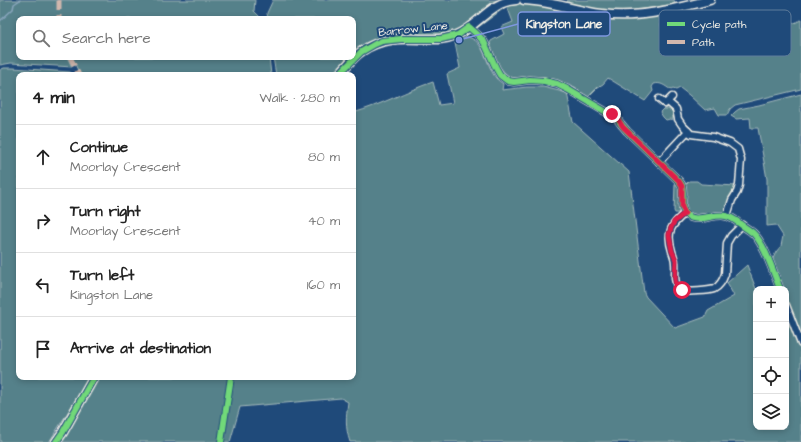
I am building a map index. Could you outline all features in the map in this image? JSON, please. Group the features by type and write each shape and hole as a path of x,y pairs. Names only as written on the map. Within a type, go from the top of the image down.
{"main road":[{"name":"Barrow Lane","path":"356,57 361,52 382,41 402,39 433,40 458,34 500,4 516,0"},
{"path":"524,0 598,14 623,16 659,11"},
{"path":"666,10 710,0"},
{"name":"Barrow Lane","path":"341,72 353,60"},
{"path":"56,442 92,380"}],"street":[{"path":"469,27 484,42 500,75 508,81 514,82 530,80 557,84 616,116 620,124 679,181 682,186 682,207 685,213 690,217 696,218 717,215 727,216 754,233 773,270 779,286"},
{"path":"659,99 665,104 670,99 674,107 679,109 678,119 691,134 713,137 730,143 738,149 740,160 739,185 727,216"},
{"path":"659,162 688,131"},
{"path":"685,213 674,222 669,235 672,251 676,260 676,285 682,290 686,291 710,290 718,286 724,279 727,243 731,236 742,225"},
{"path":"789,313 801,344"}],"green space":[{"path":"0,0 255,0 254,11 259,16 16,16 16,60 68,60 72,67 11,63 0,65"},
{"path":"273,0 497,0 491,3 458,30 450,34 388,37 377,39 365,44 356,51 356,16 268,16 267,13"},
{"path":"568,0 674,0 675,4 625,12 606,11 572,5 567,2"},
{"path":"517,4 531,4 608,19 659,15 659,56 791,56 791,25 801,20 801,89 735,105 730,109 727,115 719,115 715,108 705,110 680,88 671,90 659,84 654,84 652,87 653,91 645,101 608,78 588,97 569,84 543,77 522,79 510,77 497,64 490,43 504,34 501,27 513,22 507,6 477,28 477,25 500,7"},
{"path":"467,37 478,43 493,73 503,84 502,90 543,87 567,93 573,122 629,172 644,293 675,328 705,317 708,311 734,296 727,283 747,265 755,286 753,286 753,430 789,430 789,318 801,348 801,442 350,442 346,422 348,402 341,398 240,407 230,442 59,442 96,380 356,380 356,112 433,82 439,105 453,103 447,74 460,68 455,43"},
{"path":"73,60 269,60 271,72 79,72"},
{"path":"274,60 345,60 337,72 276,72"},
{"path":"4,68 13,68 70,72 16,72 16,380 88,380 49,442 0,442 0,70"},
{"path":"801,94 801,337 789,305 789,286 782,286 772,261 776,252 781,246 783,236 776,225 767,226 767,179 758,128 751,128 750,118 736,119 731,116 739,109"},
{"path":"663,109 668,109 673,112 672,120 666,120 663,117 660,112"},
{"path":"689,181 697,181 701,184 736,186 736,189 724,212 698,217 689,213 685,209 684,186"},
{"path":"677,182 679,185 679,213 675,213 675,184"}],"waterway":[{"path":"0,21 13,9 14,4 20,0"}],"marked path":[{"path":"59,0 59,16"},
{"path":"72,60 78,72"}],"cycle path":[{"path":"356,57 361,52 382,41 401,39 441,39 458,35 469,27 484,42 500,75 508,81 514,82 530,80 557,84 615,116 627,131 679,181 683,189 682,207 685,213 693,218 728,216 754,234 762,245 779,286"},
{"path":"341,72 353,60"},
{"path":"56,442 92,380"},
{"path":"221,442 231,380"}],"place":[{"name":"Kingston Lane","path":"459,40"}],"route":[{"path":"612,114 616,116 620,124 679,181 682,186 682,207 685,213 674,222 669,235 670,244 676,260 676,285 682,290"}]}
